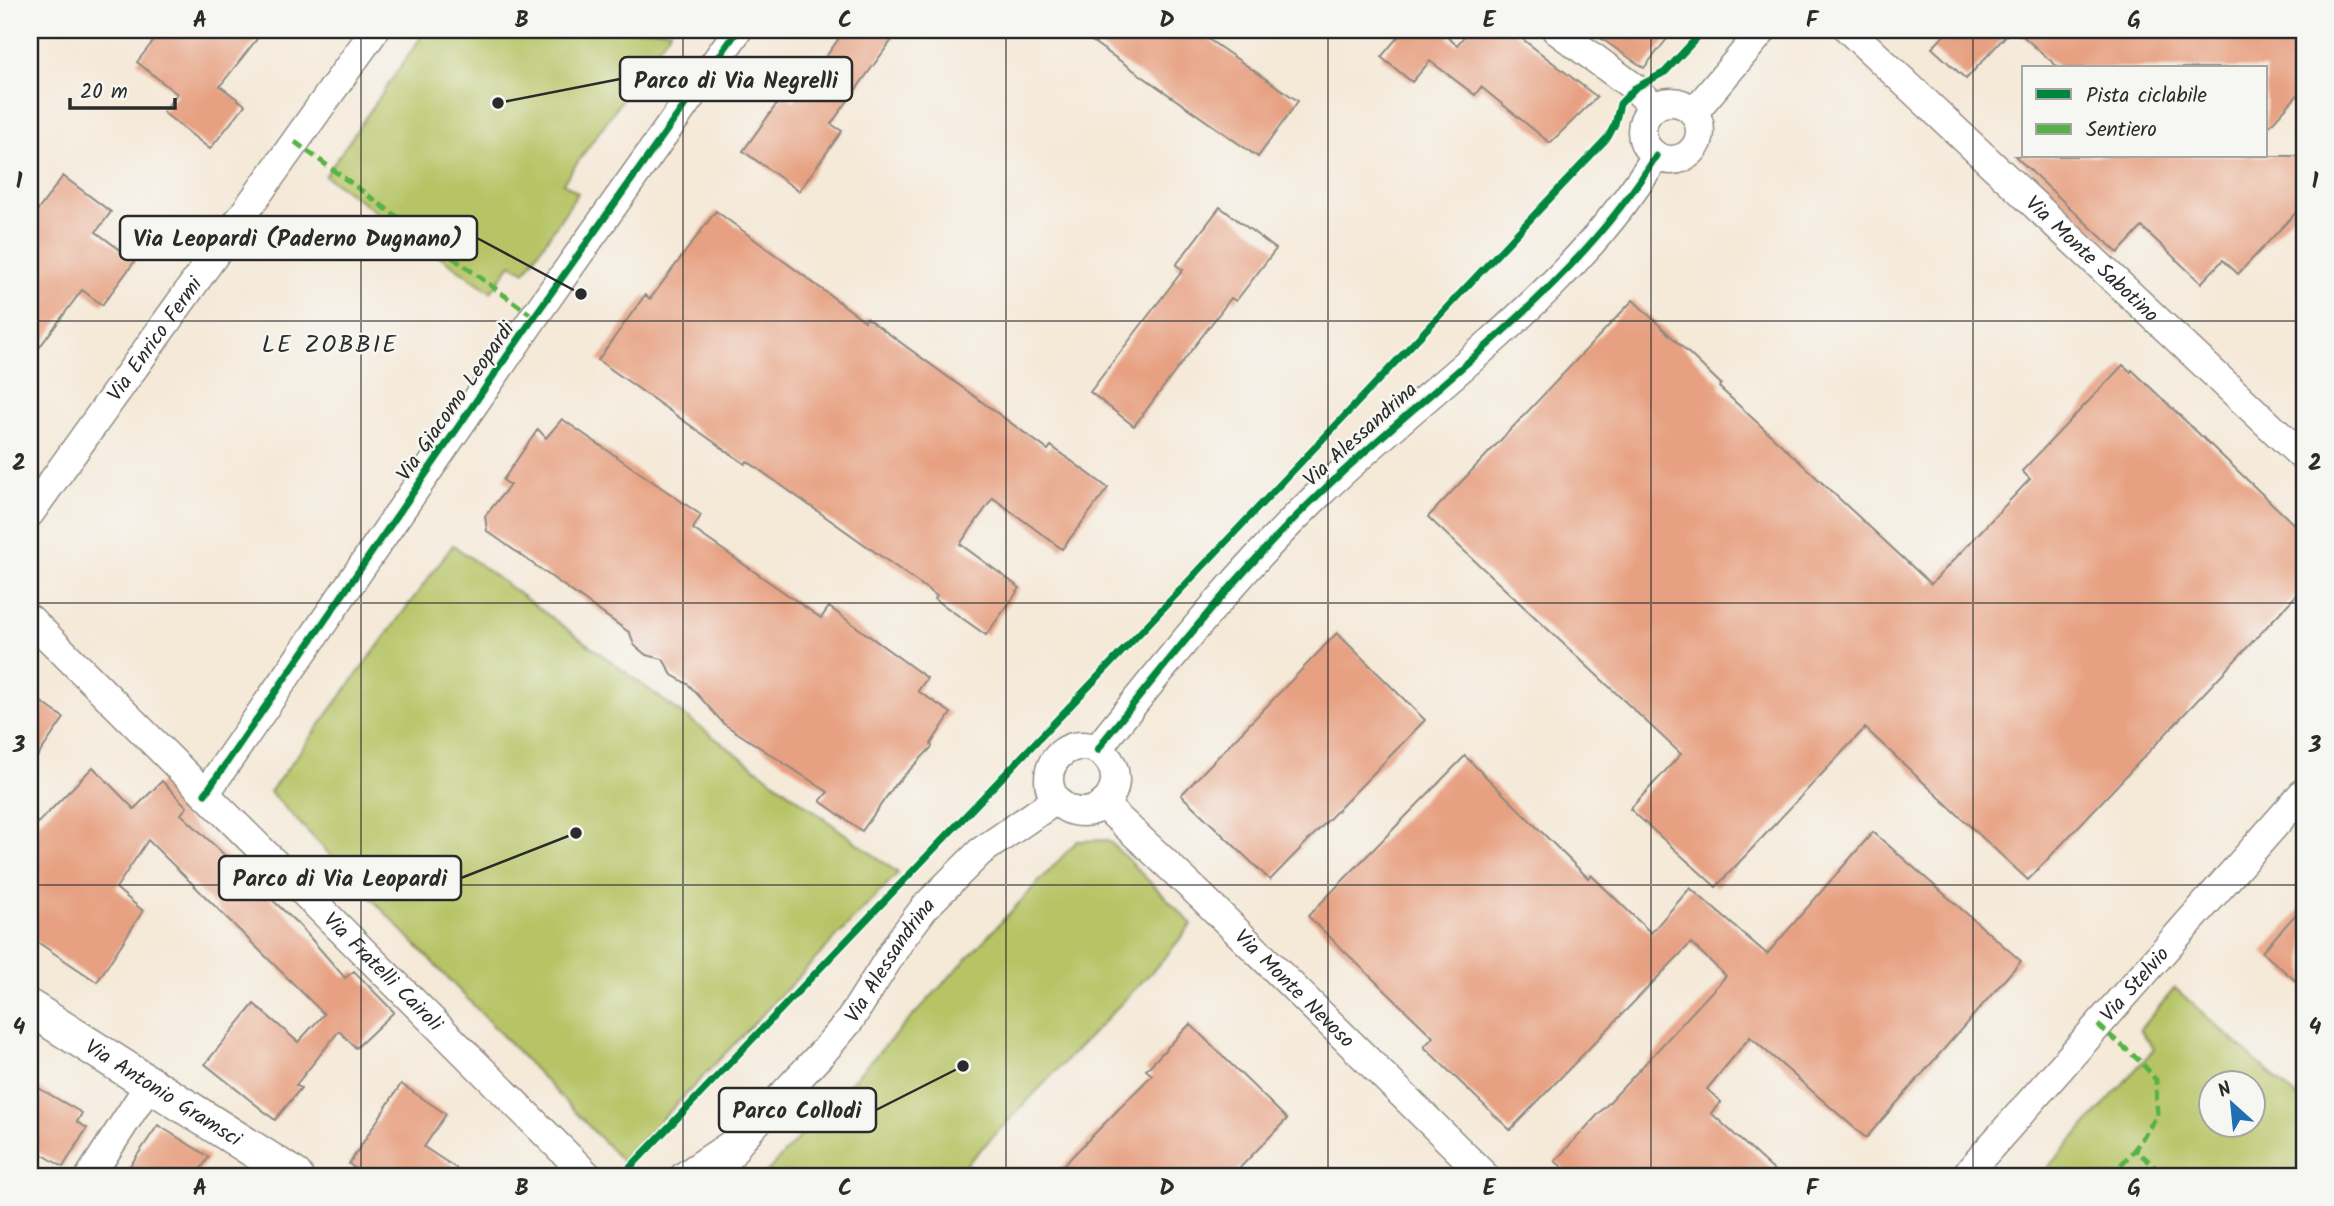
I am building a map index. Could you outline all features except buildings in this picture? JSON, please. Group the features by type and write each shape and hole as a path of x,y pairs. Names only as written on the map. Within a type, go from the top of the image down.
{"street":[{"name":"Via Enrico Fermi","path":"30,513 375,30"},
{"name":"Via Giacomo Leopardi","path":"205,794 737,30"},
{"path":"1556,30 1635,88 1654,107"},
{"path":"1694,112 1763,30"},
{"name":"Via Monte Sabotino","path":"1849,30 2304,458"},
{"path":"1670,101 1679,102 1694,112 1701,131 1693,150 1676,160 1666,160 1648,150 1641,132 1647,114 1654,107 1670,101"},
{"name":"Via Alessandrina","path":"1098,750 1181,643 1234,581 1364,452 1511,325 1549,288 1611,218 1656,156"},
{"name":"Via Fratelli Cairoli","path":"30,619 588,1176"},
{"path":"1076,746 1098,750 1112,765 1115,776 1110,796 1103,804 1084,812 1063,807 1050,790 1051,767 1056,758 1065,750 1076,746"},
{"name":"Via Stelvio","path":"1965,1176 2304,792"},
{"name":"Via Alessandrina","path":"716,1176 741,1138 841,1031 925,907 980,852 1056,800"},
{"name":"Via Monte Nevoso","path":"1103,804 1203,898 1485,1176"},
{"name":"Via Antonio Gramsci","path":"30,1008 295,1176"},
{"path":"90,1176 149,1084"},
{"name":"Via Alessandrina","path":"684,1176 741,1138"}],"green space":[{"path":"426,30 671,30 563,183 578,193 525,272 511,264 491,292 325,176"},
{"path":"453,545 898,873 622,1161 270,792"},
{"path":"1108,840 1192,924 1162,961 955,1176 763,1176 1077,841"},
{"path":"2175,988 2266,1070 2198,1070 2198,1140 2268,1140 2268,1072 2304,1104 2304,1176 2040,1176 2154,1049 2140,1029"}],"marked path":[{"path":"295,142 534,317"},
{"path":"2098,1025 2142,1063 2156,1080 2157,1116 2135,1149 2165,1176"},
{"path":"2111,1176 2135,1149"}],"cycle path":[{"path":"205,794 534,317 738,30"},
{"path":"622,1176 1608,137 1615,124 1620,104 1635,88 1665,72 1704,30"},
{"path":"1098,750 1181,645 1288,525 1361,455 1541,295 1583,252 1622,206 1656,156"}],"place":[{"name":"Parco di Via Negrelli","path":"498,103"},
{"name":"Via Leopardi (Paderno Dugnano)","path":"581,294"},
{"name":"Parco di Via Leopardi","path":"576,833"},
{"name":"Parco Collodi","path":"963,1066"}],"district":[{"name":"LE ZOBBIE","path":"330,344"}]}
